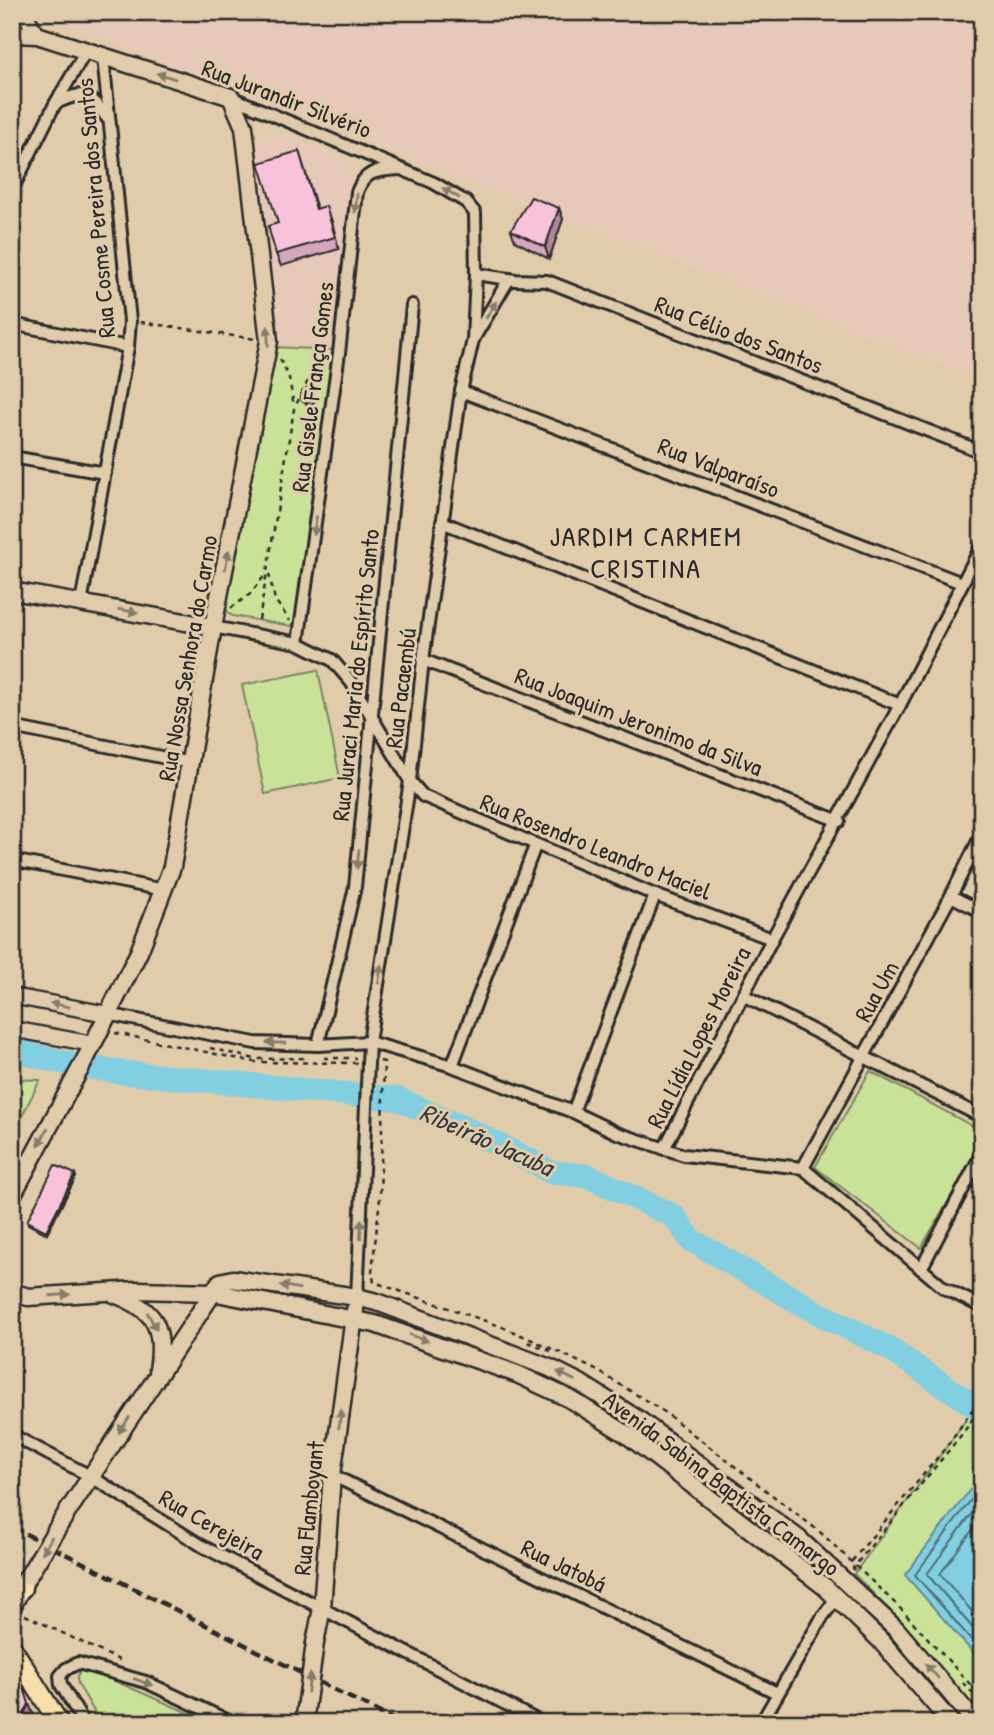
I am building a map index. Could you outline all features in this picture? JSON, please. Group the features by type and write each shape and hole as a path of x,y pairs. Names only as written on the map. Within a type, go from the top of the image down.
{"main road":[{"name":"Rua Jurandir Silvério","path":"12,34 37,35 231,97"},
{"name":"Rua Nossa Senhora do Carmo","path":"12,1196 139,951 172,867 214,627 272,347 244,127 231,97"},
{"path":"12,591 214,627"},
{"path":"184,621 199,636 209,656"},
{"name":"Avenida Sabina Baptista Camargo","path":"951,1723 880,1640 803,1569 653,1454 570,1399 494,1365 411,1335 354,1320 212,1292 220,1282 233,1279 357,1297 380,1303 540,1364 580,1383 639,1420 799,1539 896,1629 976,1723"},
{"path":"12,1292 20,1298 137,1290 212,1292"},
{"path":"109,1292 133,1301 152,1315 160,1337 158,1373"},
{"path":"12,1606 20,1584 212,1292"},
{"name":"Rua Flamboyant","path":"304,1723 321,1608 332,1475 357,1297"},
{"path":"12,1648 59,1723"}],"street":[{"path":"24,12 25,19 37,35"},
{"path":"12,190 55,104 86,51"},
{"name":"Rua Cosme Pereira dos Santos","path":"81,603 128,347 130,321 103,57"},
{"path":"55,104 82,93 90,96 108,120"},
{"name":"Rua Jurandir Silvério","path":"231,97 403,169 466,202 475,213 476,274"},
{"name":"Rua Gisele França Gomes","path":"298,643 339,353 357,192 361,181 376,171 403,169"},
{"name":"Rua Célio dos Santos","path":"476,274 547,281 982,452"},
{"name":"Rua Pacaembú","path":"357,1297 369,1042 410,781 423,660 461,391 473,340 476,274"},
{"name":"Rua Pacaembú","path":"473,340 509,279"},
{"name":"Rua Juraci Maria do Espírito Santo","path":"318,1045 355,887 412,305"},
{"path":"12,324 128,347"},
{"name":"Rua Valparaíso","path":"461,391 961,583"},
{"path":"12,457 105,473"},
{"path":"442,522 900,705"},
{"name":"Rua Lídia Lopes Moreira","path":"107,1014 256,1043 318,1045 369,1042 452,1066 573,1112 617,1133 664,1149 772,939 839,821 982,545"},
{"path":"214,627 298,643 332,660 351,682 410,781"},
{"name":"Rua Joaquim Jeronimo da Silva","path":"423,660 839,821"},
{"path":"12,727 191,763"},
{"name":"Rua Rosendro Leandro Maciel","path":"410,781 423,796 536,846 772,939"},
{"name":"Rua Um","path":"803,1168 951,896 982,833"},
{"path":"452,1066 536,846"},
{"path":"12,860 164,890"},
{"path":"573,1112 655,895"},
{"path":"951,896 982,912"},
{"path":"12,996 107,1014"},
{"path":"745,996 982,1116"},
{"path":"12,1029 90,1049"},
{"path":"664,1149 684,1156 803,1168 944,1288 982,1307"},
{"path":"921,1269 982,1153"},
{"name":"Rua Cerejeira","path":"12,1435 90,1476 204,1546 542,1723"},
{"name":"Rua Jatobá","path":"332,1475 777,1693"},
{"path":"761,1723 823,1616 836,1599"},
{"path":"84,1723 61,1685 60,1676 78,1662 146,1682 233,1723"}],"path":[{"path":"130,321 272,347 289,378 294,409"},
{"path":"259,620 294,409 310,377 329,355"},
{"path":"228,609 244,600 268,571"},
{"path":"268,571 275,600 293,624"},
{"path":"119,1029 255,1059 384,1062 380,1198 372,1272 374,1282 500,1326 598,1371 663,1411 820,1532 852,1561 982,1703"},
{"path":"108,1031 254,1062 368,1061 379,1065 377,1097"},
{"path":"370,1237 375,1186"},
{"path":"368,1280 371,1287"},
{"path":"455,1316 491,1329"},
{"path":"502,1333 547,1349 591,1372 628,1396"},
{"path":"852,1561 947,1446 982,1396"},
{"path":"854,1566 963,1433 982,1405"},
{"path":"705,1450 715,1458"},
{"path":"819,1539 854,1566 982,1697"}],"shaded area":[{"path":"42,12 982,12 982,381 44,16"},
{"path":"264,130 344,158 348,165 351,187 332,347 274,344 253,140 256,134"}],"green space":[{"path":"273,347 333,350 298,619 291,626 233,616 225,606"},
{"path":"318,670 340,778 265,794 242,685"},
{"path":"870,1071 982,1131 982,1143 921,1248 815,1167"},
{"path":"12,1079 40,1080 12,1136"},
{"path":"982,1398 982,1718 907,1628 854,1574"},
{"path":"89,1670 212,1723 101,1723 78,1684 80,1671"}],"water":[{"path":"982,1474 982,1663 905,1575"}],"building":[{"path":"299,151 316,209 326,206 335,237 276,254 268,226 278,223 259,163"},
{"path":"531,197 559,208 545,247 511,230"},
{"path":"308,388 312,389 315,396 312,401 307,402 301,398 301,393"},
{"path":"55,1165 75,1174 46,1231 27,1221"},
{"path":"12,1682 25,1691 29,1704 19,1723 12,1723"}],"waterway":[{"name":"Ribeirão Jacuba","path":"12,1050 117,1072 398,1099 477,1134 550,1172 588,1176 674,1216 691,1240 816,1312 888,1348 982,1411"}],"railway":[{"path":"12,1527 400,1723"}],"district":[{"name":"JARDIM CARMEM CRISTINA","path":"646,552"}]}
